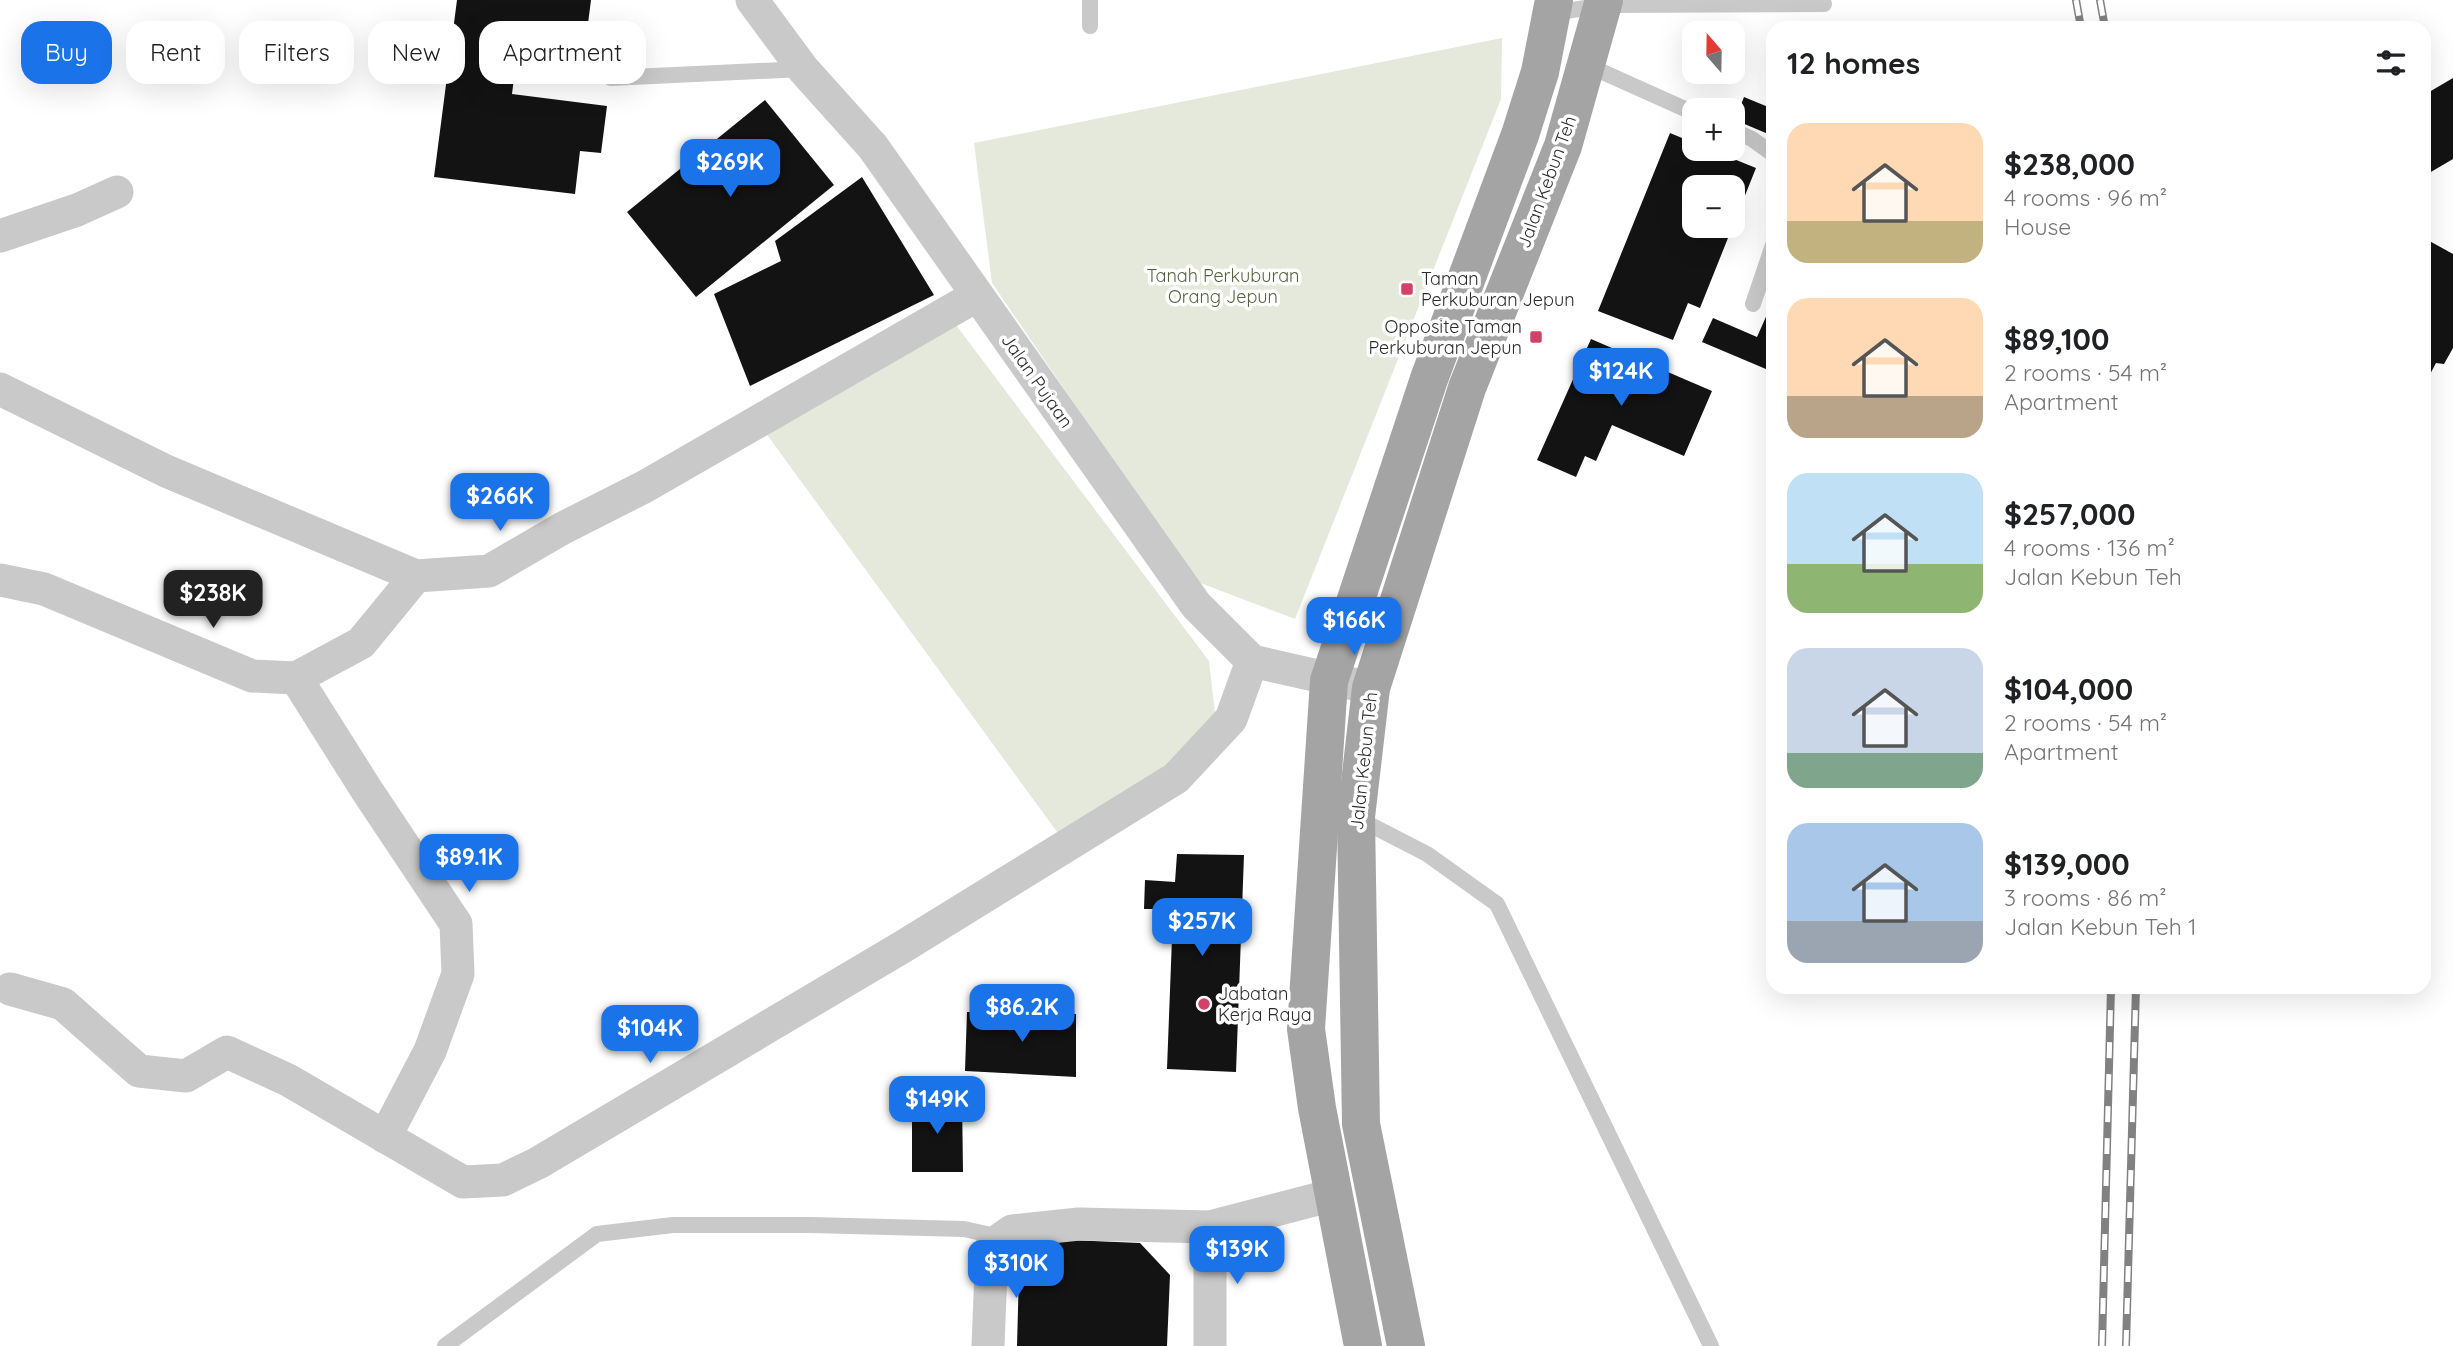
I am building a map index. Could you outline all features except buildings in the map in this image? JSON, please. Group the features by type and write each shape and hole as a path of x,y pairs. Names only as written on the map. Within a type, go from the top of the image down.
{"main road":[{"name":"Jalan Kebun Teh","path":"1363,1346 1317,1108 1306,1030 1339,805 1371,688 1467,388 1563,146 1604,3"},
{"name":"Jalan Kebun Teh","path":"1406,1346 1361,1124 1329,681 1429,379 1520,135 1540,72 1553,7"}],"street":[{"name":"Jalan Pujaan","path":"752,0 803,69 873,147 1196,605 1252,662"},
{"path":"0,236 77,210 117,192"},
{"path":"0,389 166,471 416,576 489,571 563,528 644,487 976,296"},
{"path":"0,580 44,589 252,676 296,678 361,643 416,576"},
{"path":"10,989 63,1004 139,1071 186,1076 227,1052 288,1080 463,1182 503,1180 538,1163 904,946 1176,778 1231,719 1252,662 1329,681 1371,688"},
{"path":"296,678 456,924 458,974 430,1051 385,1137"},
{"path":"988,1346 990,1254 992,1245 1012,1231 1079,1224 1210,1227 1334,1195"},
{"path":"1210,1227 1210,1346"}],"lane":[{"path":"1090,0 1090,26"},
{"path":"1553,7 1687,1 1825,4"},
{"path":"1587,65 1682,108"},
{"path":"646,76 803,69"},
{"path":"1745,136 1766,149"},
{"path":"1753,304 1766,266"},
{"path":"1339,805 1427,855 1497,904 1711,1346"},
{"path":"445,1346 597,1234 673,1225 811,1225 964,1229 1000,1237"}],"green space":[{"name":"Tanah Perkuburan Orang Jepun","path":"1502,38 1501,99 1295,619 1195,581 992,283 974,143"},
{"path":"950,317 1209,661 1217,731 1060,836 765,432"}],"railway":[{"path":"2076,0 2080,21"},
{"path":"2100,0 2104,21"},
{"path":"2102,1346 2111,994"},
{"path":"2126,1346 2136,994"}],"place":[{"name":"Taman Perkuburan Jepun","path":"1407,289"},
{"name":"Opposite Taman Perkuburan Jepun","path":"1536,337"},
{"name":"Jabatan Kerja Raya","path":"1204,1004"}]}
